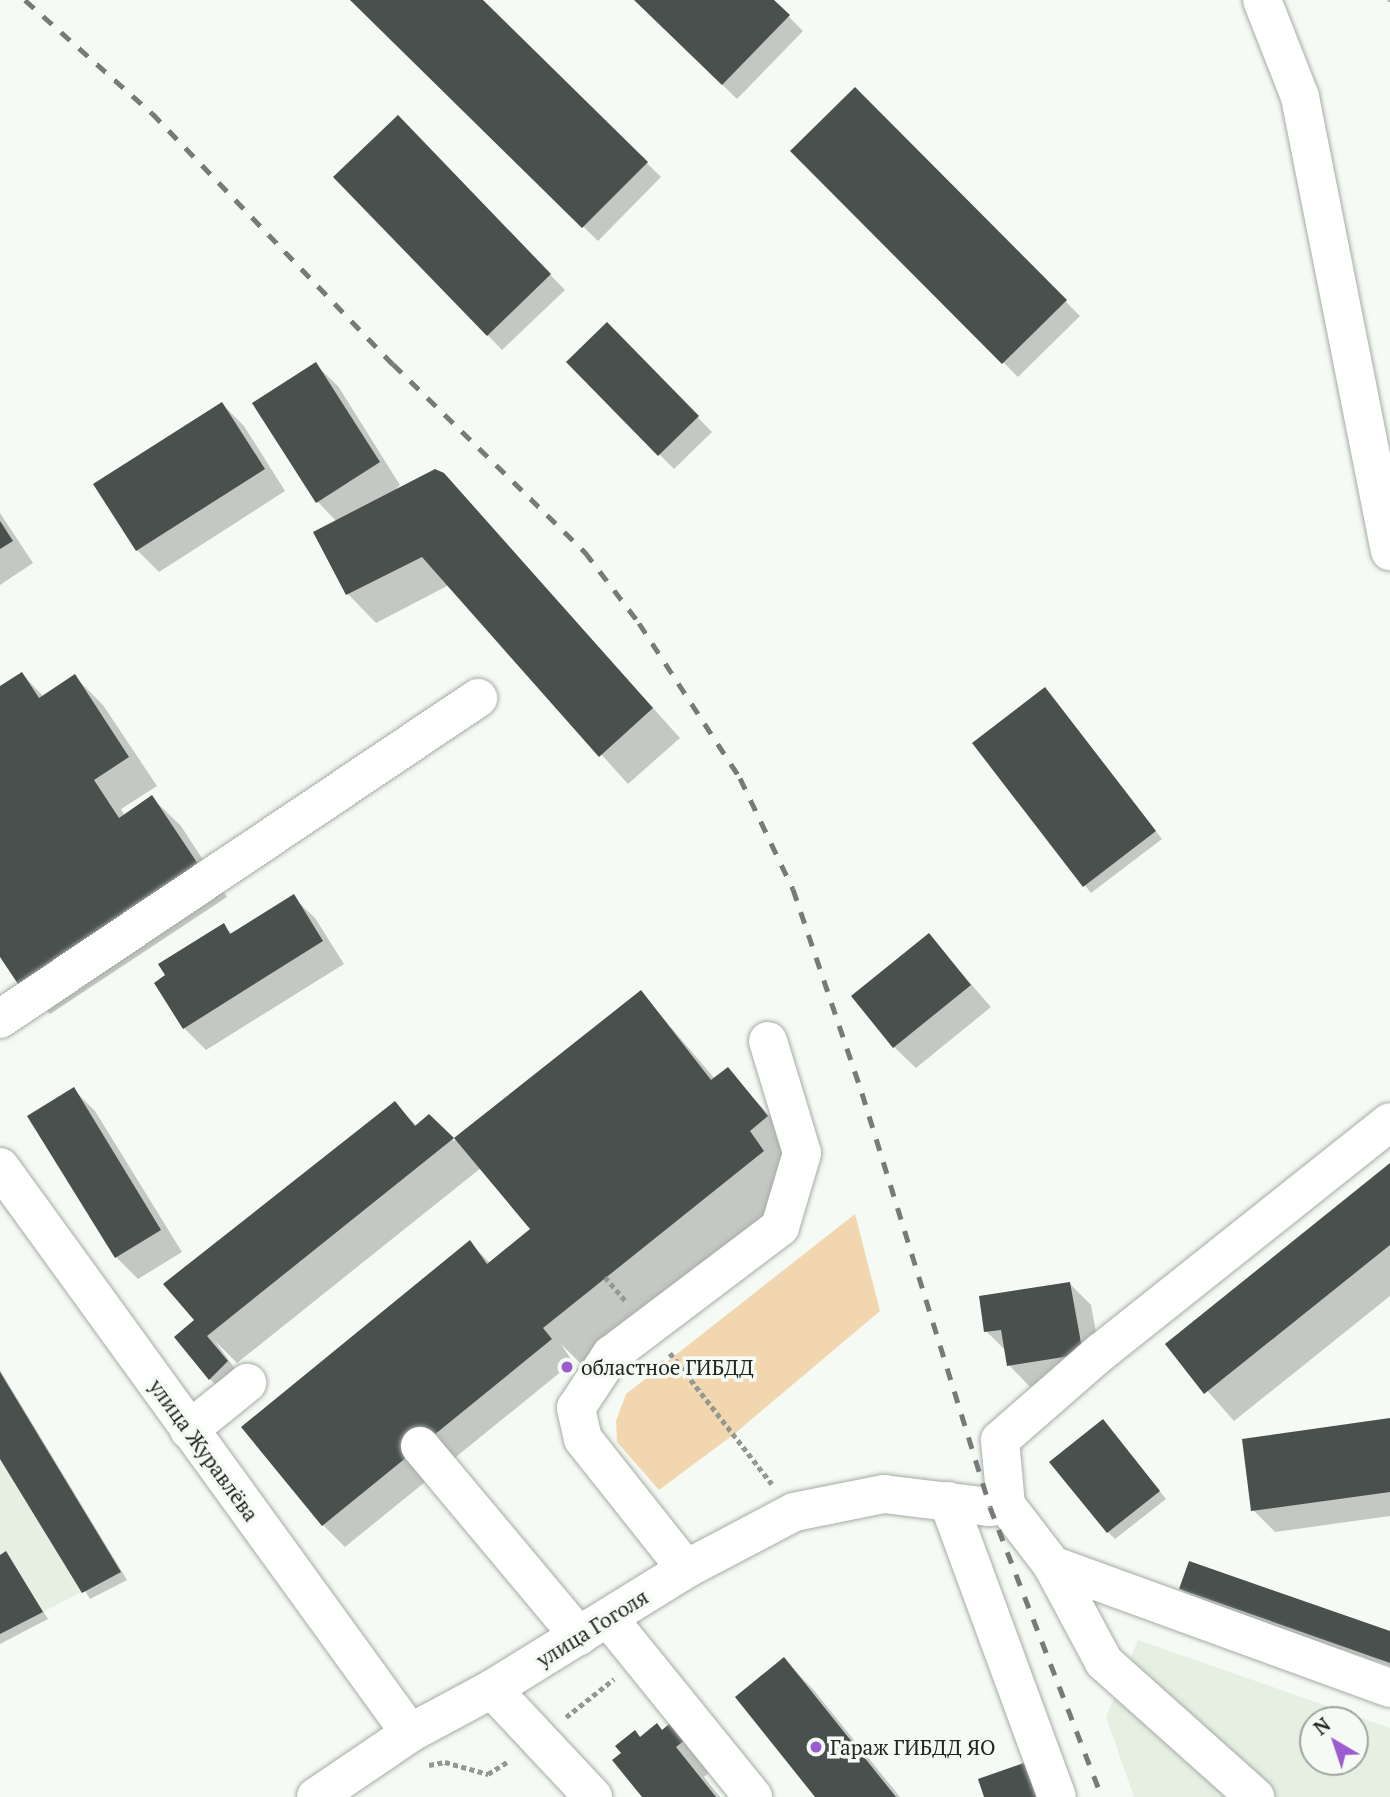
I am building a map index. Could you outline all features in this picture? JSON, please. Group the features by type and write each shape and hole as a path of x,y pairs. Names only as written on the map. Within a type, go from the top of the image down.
{"street":[{"path":"1262,0 1300,97 1390,551"},
{"path":"0,1019 478,698"},
{"path":"686,1569 583,1439 576,1408 611,1355 780,1227 802,1153 768,1041"},
{"path":"1255,1797 1104,1662 1052,1565 1006,1505 1000,1440 1101,1352 1390,1122"},
{"name":"улица Журавлёва","path":"0,1167 410,1733"},
{"path":"189,1430 247,1383"},
{"path":"420,1446 754,1797"},
{"name":"улица Гоголя","path":"316,1797 410,1733 492,1689 686,1569 794,1512 884,1494 1006,1505"},
{"path":"948,1501 1057,1797"},
{"path":"1052,1565 1390,1688"},
{"path":"492,1689 593,1797"}],"path":[{"path":"674,1357 794,1512"}],"shaded area":[{"path":"855,1214 880,1311 733,1435 659,1490 617,1442 616,1421 626,1394"},
{"path":"0,1372 121,1572 0,1634"},
{"path":"1138,1640 1327,1706 1299,1706 1299,1776 1369,1776 1369,1721 1390,1728 1390,1797 1134,1797 1106,1717"}],"building":[{"path":"350,0 483,0 648,162 582,228"},
{"path":"634,0 774,0 790,15 722,85"},
{"path":"855,87 1067,300 1002,364 790,151"},
{"path":"398,115 551,274 487,336 333,177"},
{"path":"607,322 699,416 658,456 566,362"},
{"path":"316,362 380,462 316,503 252,403"},
{"path":"222,402 265,469 136,551 93,484"},
{"path":"435,469 444,473 653,708 599,757 422,557 346,595 313,532"},
{"path":"0,521 13,541 0,549"},
{"path":"22,672 39,698 75,674 129,757 94,780 119,818 152,795 200,867 20,987 0,957 0,686"},
{"path":"1045,687 1156,831 1083,887 972,743"},
{"path":"294,894 323,941 183,1029 154,983 165,975 158,964 224,923 230,934"},
{"path":"929,933 971,985 893,1048 851,996"},
{"path":"641,990 711,1080 728,1067 768,1116 750,1131 764,1151 543,1328 552,1339 322,1526 241,1427 470,1240 487,1264 530,1229 454,1138"},
{"path":"74,1087 161,1230 115,1258 27,1116"},
{"path":"395,1101 415,1126 429,1114 454,1138 207,1336 228,1361 209,1380 174,1337 194,1320 163,1284"},
{"path":"1390,1163 1390,1245 1204,1394 1165,1344"},
{"path":"1070,1282 1083,1354 1007,1366 1001,1330 984,1332 979,1296"},
{"path":"0,1372 121,1572 82,1593 0,1459"},
{"path":"1390,1418 1390,1492 1251,1511 1242,1439"},
{"path":"1103,1419 1160,1491 1107,1533 1049,1462"},
{"path":"6,1551 43,1612 0,1634 0,1555"},
{"path":"1189,1561 1390,1631 1390,1663 1179,1589"},
{"name":"Гараж ГИБДД ЯО","path":"784,1657 896,1797 815,1797 735,1697"},
{"path":"680,1715 694,1733 676,1747 716,1797 642,1797 612,1760 621,1753 615,1746 635,1730 640,1737 657,1723 662,1730"},
{"path":"1035,1759 1048,1797 984,1797 978,1779"}],"railway":[{"path":"25,0 152,113 393,364 585,552 639,623 740,778 793,889 862,1093 990,1507 1102,1797"}],"place":[{"name":"областное ГИБДД","path":"567,1367"},
{"name":"Гараж ГИБДД ЯО","path":"816,1747"}]}
